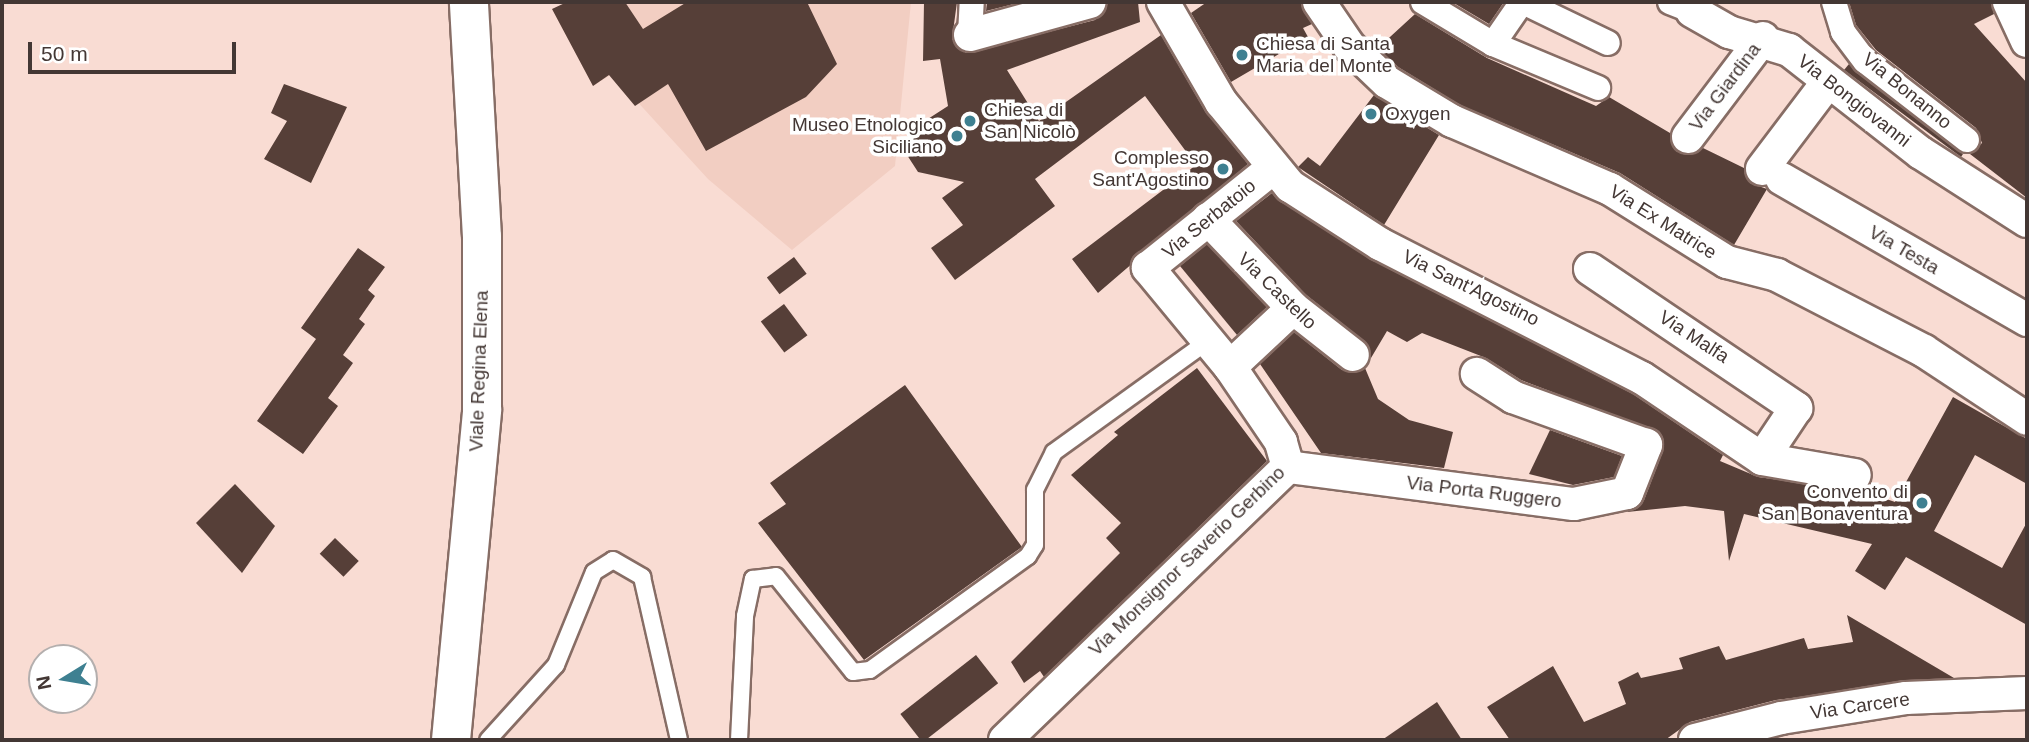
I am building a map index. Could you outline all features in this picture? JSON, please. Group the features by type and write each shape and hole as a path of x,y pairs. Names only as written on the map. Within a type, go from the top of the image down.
{"main road":[{"name":"Viale Regina Elena","path":"451,740 482,409 482,237 469,2"}],"street":[{"path":"972,2 970,35 1090,2"},
{"name":"Via Sant'Agostino","path":"1163,2 1221,102 1273,168 1380,244 1630,372 1762,459 1855,475"},
{"name":"Via Ex Matrice","path":"1319,2 1349,46 1387,82 1452,121 1610,189 1727,262 1777,275 1924,351 2027,419"},
{"path":"1423,2 1493,44 1598,88"},
{"path":"1493,44 1522,2 1608,44"},
{"name":"Via Bonanno","path":"1834,2 1843,32 1866,61 1967,140"},
{"path":"2009,2 2027,41"},
{"name":"Via Bongiovanni","path":"1681,6 1729,32 1762,37 2027,221"},
{"name":"Via Giardina","path":"1688,137 1762,37"},
{"name":"Via Testa","path":"1827,83 1772,174 2027,320"},
{"name":"Via Serbatoio","path":"1230,367 1148,268 1273,168"},
{"name":"Via Castello","path":"1208,219 1293,308 1353,355"},
{"name":"Via Malfa","path":"1590,269 1796,408 1762,459"},
{"path":"1230,367 1293,308"},
{"name":"Via Monsignor Saverio Gerbino","path":"1005,740 1289,467 1281,442 1230,367"},
{"name":"Via Porta Ruggero","path":"1289,467 1574,504 1627,493 1646,445 1513,397 1477,374"},
{"name":"Via Carcere","path":"1696,740 1781,718 1906,698 2027,693"}],"lane":[{"path":"739,740 745,615 753,579 765,575 783,582 853,672 870,670 1028,556 1035,545 1035,489 1054,452 1208,341"},
{"path":"488,740 556,665 594,572 613,560 642,577 679,740"}],"shaded area":[{"path":"567,2 911,2 895,166 792,250 708,179 612,74 593,86 552,9"}],"building":[{"path":"567,2 625,2 643,29 687,2 807,2 837,64 806,97 706,151 668,84 635,106 609,75 593,86 552,9"},
{"path":"924,2 957,2 952,39 966,53 1095,20 1108,2 1138,2 1140,22 1007,70 1039,121 1161,35 1205,111 1248,164 1098,293 1072,259 1196,165 1145,96 1035,179 1055,206 955,280 931,248 963,225 942,198 964,182 918,172 907,155 917,126 948,106 940,59 923,61"},
{"path":"987,2 1022,2 986,11"},
{"name":"Chiesa di Santa Maria del Monte","path":"1207,2 1301,2 1312,24 1303,28 1308,37 1231,82 1191,13"},
{"path":"1452,2 1504,2 1489,24"},
{"path":"1849,2 1991,2 1994,14 1974,24 2027,83 2027,198 1970,154 1982,143 1976,128 1876,50 1856,25"},
{"path":"1415,14 1487,58 1596,106 1609,97 1670,133 1677,152 1703,148 1744,168 1750,183 1767,189 1734,245 1620,173 1460,105 1398,67 1378,48"},
{"path":"1849,64 1963,154 1961,157 1844,70"},
{"path":"284,84 347,107 311,183 264,159 287,121 271,113"},
{"path":"1374,95 1439,135 1384,225 1298,167 1308,157 1320,166"},
{"path":"1272,193 1372,260 1633,394 1723,455 1720,461 1758,477 1863,491 1895,502 1953,397 2027,439 2027,484 1975,455 1934,531 2002,568 2027,522 2027,625 1906,557 1885,590 1855,571 1872,544 1744,514 1729,561 1724,511 1685,506 1627,512 1644,500 1663,451 1660,433 1521,380 1486,358 1422,333 1407,342 1387,331 1371,358 1364,341 1305,294 1236,221"},
{"path":"1207,244 1267,307 1237,335 1180,266"},
{"path":"358,248 385,267 368,290 375,296 359,319 365,324 343,355 353,363 328,398 338,406 303,454 257,421 316,339 301,328"},
{"path":"794,257 807,274 779,294 767,277"},
{"path":"784,304 807,335 784,353 761,321"},
{"path":"1294,332 1342,370 1365,368 1378,399 1409,420 1453,432 1444,468 1321,453 1260,364"},
{"path":"1197,368 1267,461 1044,677 1040,671 1024,683 1011,662 1120,553 1106,538 1121,523 1071,475 1118,435 1114,432"},
{"path":"905,385 1022,547 864,660 758,523 786,504 770,483"},
{"path":"1550,430 1622,456 1614,477 1573,485 1529,474"},
{"path":"235,484 275,526 242,573 196,523"},
{"path":"335,538 359,561 343,577 320,554"},
{"path":"1847,615 1954,678 1776,700 1690,722 1665,740 1510,740 1487,707 1553,666 1584,722 1626,704 1618,682 1638,672 1641,678 1683,669 1679,658 1719,646 1726,660 1804,638 1808,649 1853,642"},
{"path":"976,655 998,683 926,740 921,740 900,714"},
{"path":"1437,702 1462,740 1382,740"}],"place":[{"name":"Chiesa di Santa Maria del Monte","path":"1242,55"},
{"name":"Oxygen","path":"1371,114"},
{"name":"Chiesa di San Nicolò","path":"970,121"},
{"name":"Museo Etnologico Siciliano","path":"957,136"},
{"name":"Complesso Sant'Agostino","path":"1223,169"},
{"name":"Convento di San Bonaventura","path":"1922,503"}]}
